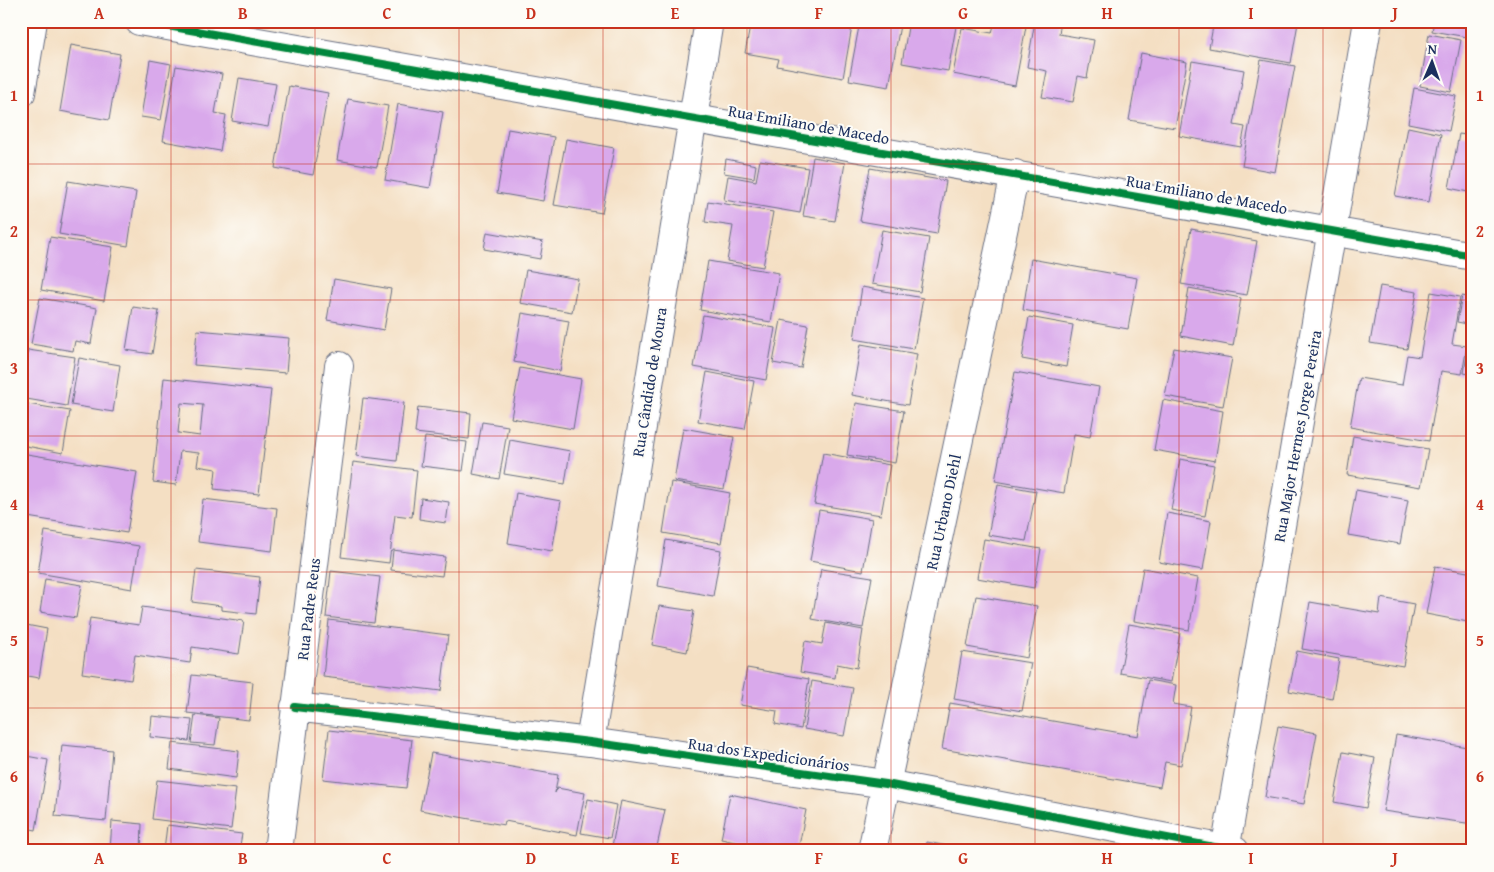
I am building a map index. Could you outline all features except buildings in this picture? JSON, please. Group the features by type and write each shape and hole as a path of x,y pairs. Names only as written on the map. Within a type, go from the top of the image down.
{"street":[{"path":"21,92 33,21"},
{"name":"Rua Emiliano de Macedo","path":"139,21 1473,256"},
{"name":"Rua Cândido de Moura","path":"590,742 692,117 710,21"},
{"name":"Rua Major Hermes Jorge Pereira","path":"1229,850 1368,21"},
{"name":"Rua Urbano Diehl","path":"872,851 1015,174"},
{"name":"Rua Padre Reus","path":"278,851 339,366"},
{"name":"Rua dos Expedicionários","path":"295,707 590,742 886,784 1229,850"}],"cycle path":[{"path":"139,21 1473,256"},
{"path":"295,707 590,742 886,784 1235,851"}]}
